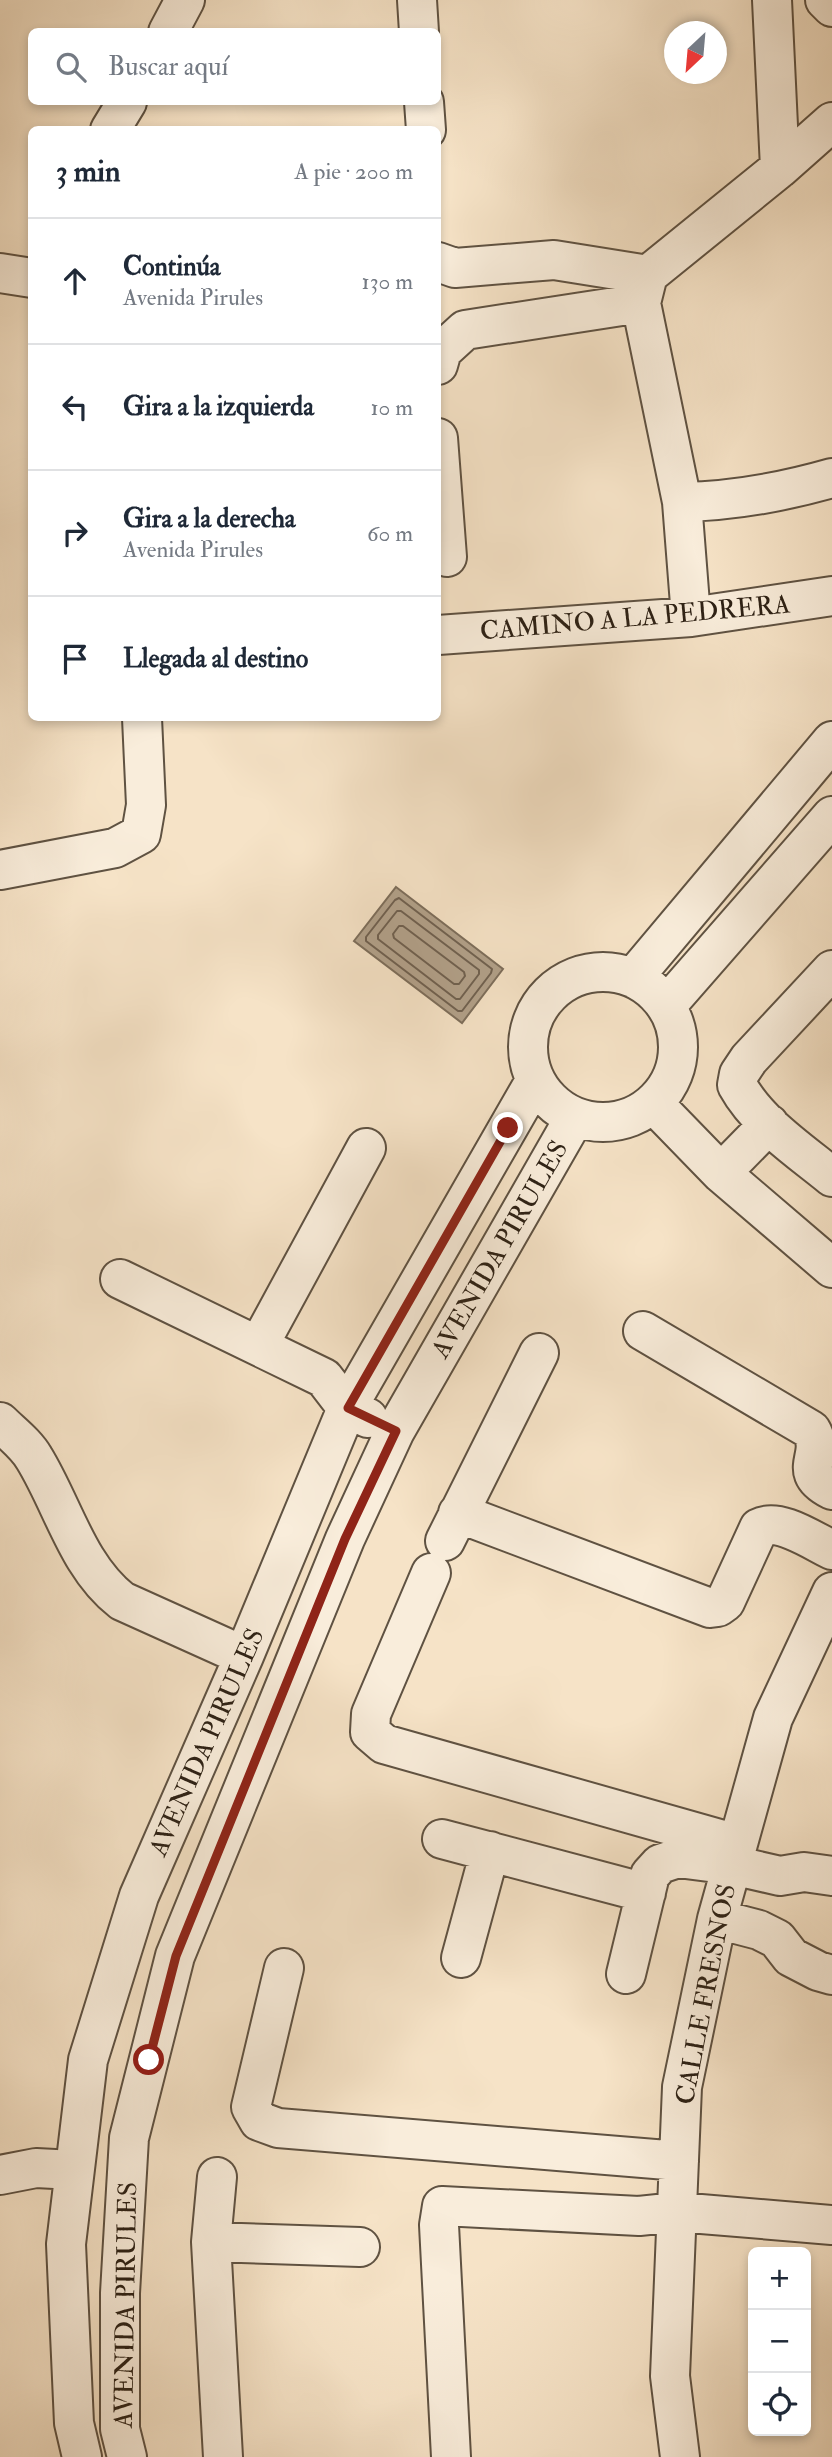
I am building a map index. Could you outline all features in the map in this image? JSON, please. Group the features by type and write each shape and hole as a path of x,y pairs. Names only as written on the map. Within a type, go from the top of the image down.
{"street":[{"path":"170,28 185,0"},
{"path":"417,0 419,28"},
{"path":"772,0 780,168"},
{"path":"825,0 832,7"},
{"path":"112,126 125,105"},
{"path":"424,105 426,126"},
{"path":"441,354 465,330 645,289 832,122"},
{"path":"441,263 455,268 554,260 645,289"},
{"path":"645,289 682,502 691,617"},
{"path":"441,478 447,557"},
{"path":"682,502 711,501 792,490 832,478"},
{"name":"CAMINO A LA PEDRERA","path":"441,635 691,617 832,596"},
{"path":"0,870 115,848 141,834 146,805 142,721"},
{"path":"633,978 832,741"},
{"path":"666,1006 832,816"},
{"path":"832,970 749,1059 739,1074 737,1085 743,1096 769,1124 832,1177"},
{"path":"607,972 633,978 652,990 666,1006 675,1025 678,1047 676,1068 668,1087 654,1104 636,1116 615,1122 594,1123 575,1117 551,1102 535,1081 527,1056 528,1030 539,1005 557,986 580,974 607,972"},
{"name":"AVENIDA PIRULES","path":"82,2457 74,2423 66,2244 88,2060 139,1896 348,1408 535,1081"},
{"path":"654,1104 721,1173 832,1268"},
{"name":"AVENIDA PIRULES","path":"128,2448 120,2293 128,2138 176,1956 340,1551 396,1431 575,1117"},
{"path":"721,1173 769,1124"},
{"path":"259,1345 366,1148"},
{"path":"120,1279 324,1378 348,1408 396,1431"},
{"path":"643,1331 811,1430 816,1438 813,1476 818,1483 832,1490"},
{"path":"539,1353 444,1542 371,1714 370,1732 384,1744 735,1854 780,1876 804,1872 832,1876"},
{"path":"0,1422 33,1455 92,1571 106,1589 122,1601 244,1656"},
{"path":"444,1542 710,1608 725,1602 759,1528 766,1524 776,1524 832,1549"},
{"name":"CALLE FRESNOS","path":"680,2457 670,2376 682,2087 717,1919 773,1718 832,1592"},
{"path":"442,1839 646,1893"},
{"path":"461,1958 490,1851"},
{"path":"626,1974 650,1875 660,1864 678,1858 735,1854"},
{"path":"717,1919 768,1934 777,1939 791,1957 832,1975"},
{"path":"284,1968 251,2107 259,2122 278,2129 679,2161"},
{"path":"0,2175 36,2168 74,2170"},
{"path":"217,2177 211,2242 223,2457"},
{"path":"451,2457 439,2225 442,2206 639,2216 677,2212 832,2225"},
{"path":"211,2242 360,2247"}],"water":[{"path":"396,887 503,969 462,1023 354,941"}],"route":[{"path":"149,2060 176,1956 345,1539 396,1431 348,1408 508,1128"}]}
